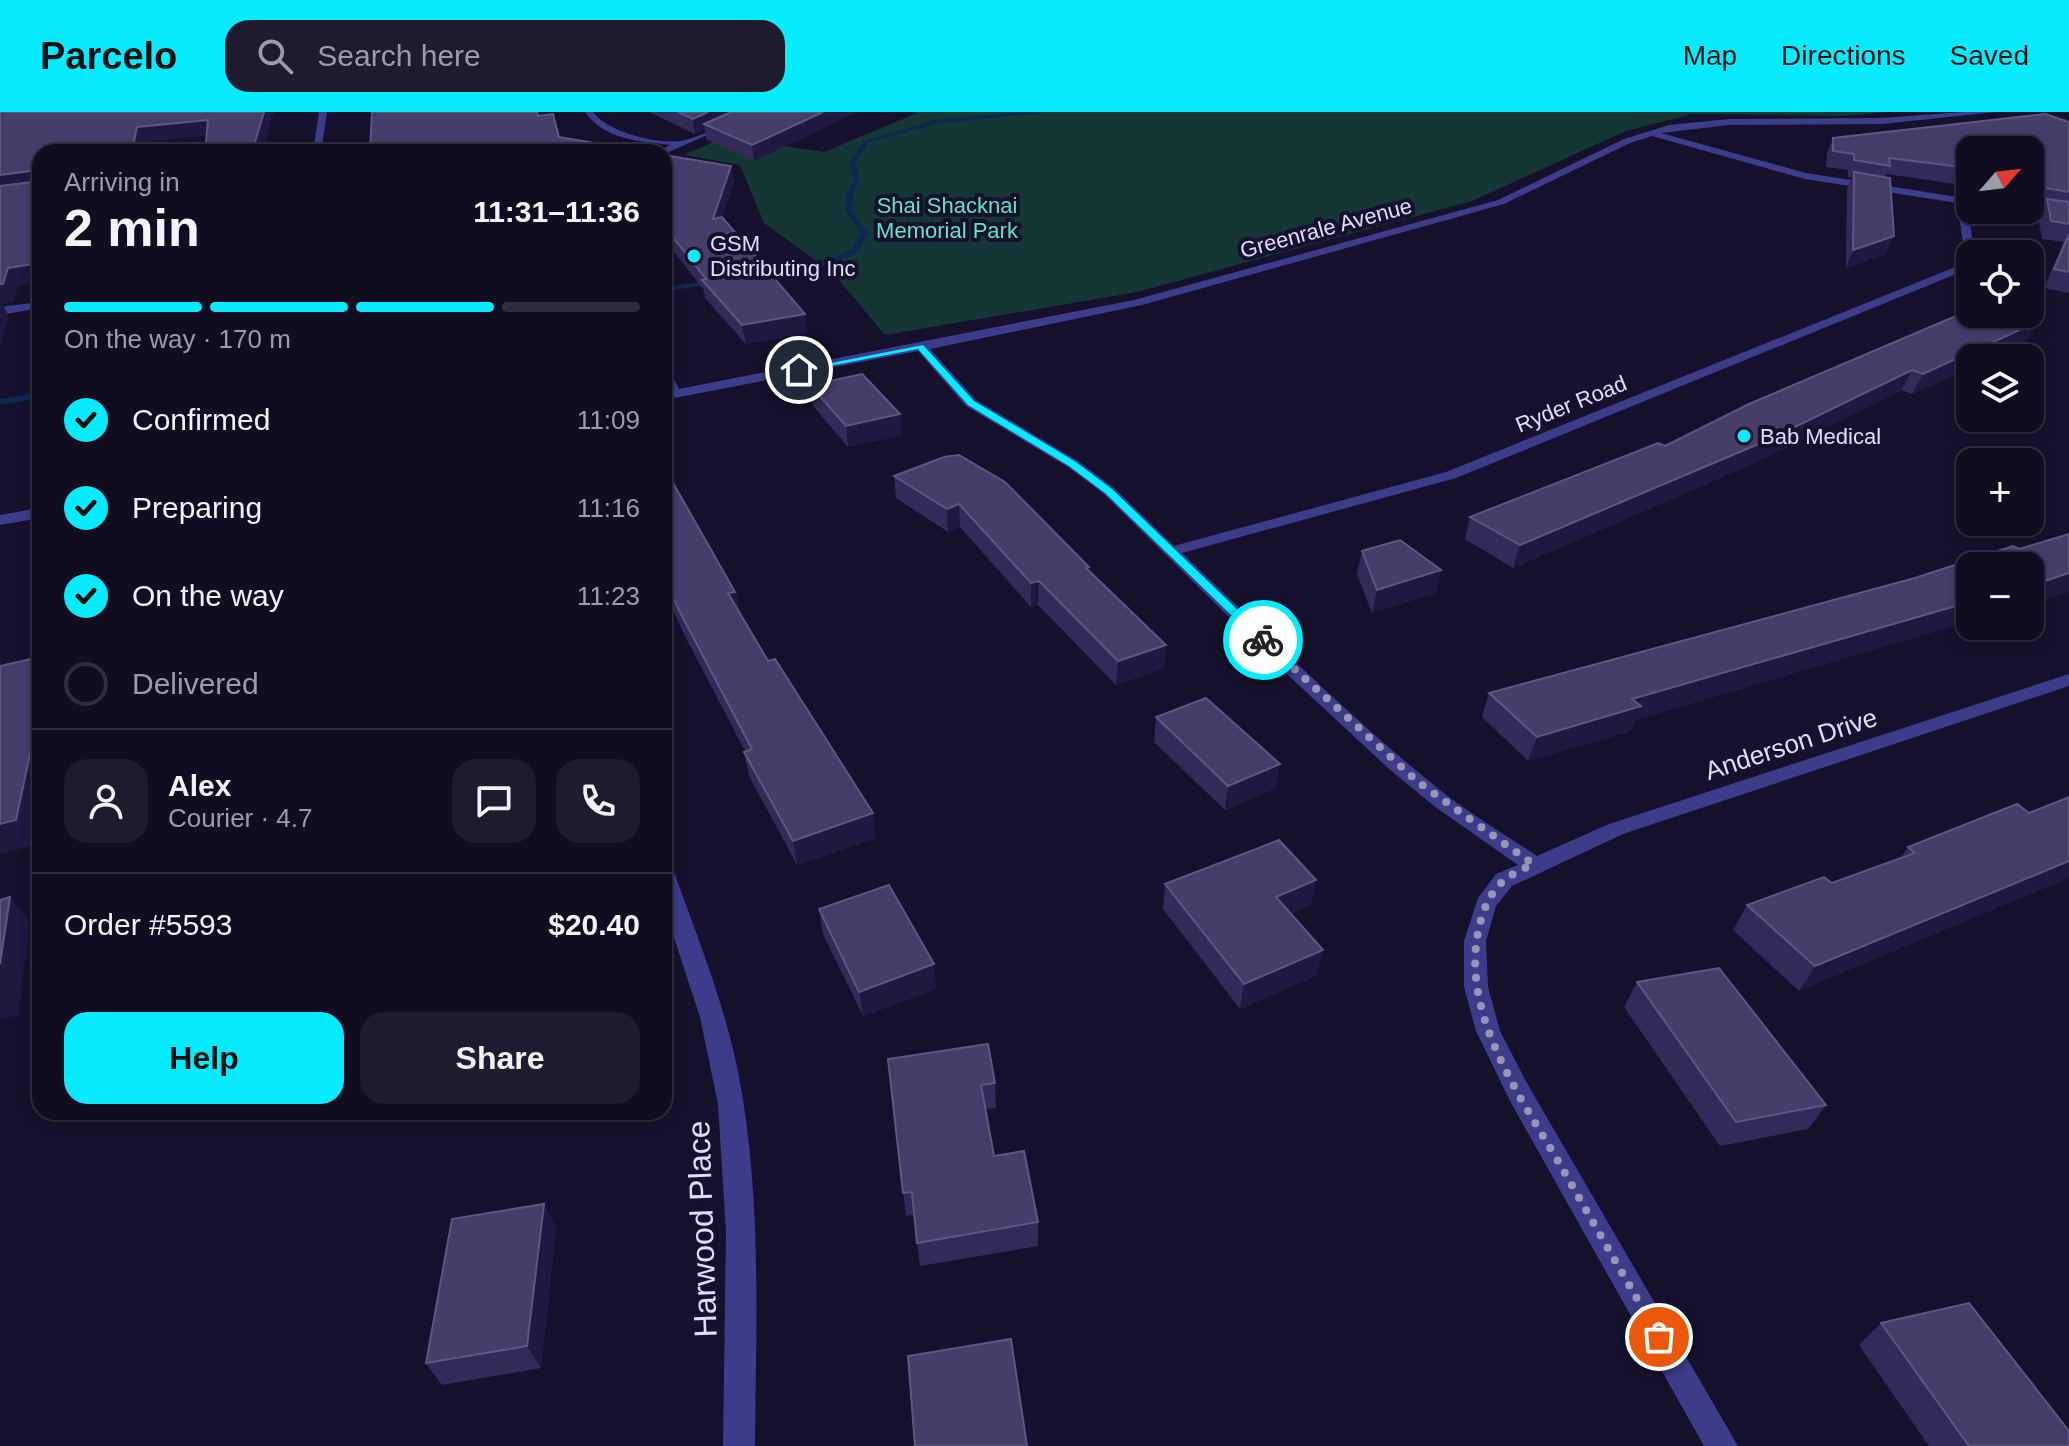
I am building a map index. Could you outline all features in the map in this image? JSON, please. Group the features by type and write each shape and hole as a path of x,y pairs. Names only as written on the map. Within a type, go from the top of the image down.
{"street":[{"path":"318,144 323,112"},
{"path":"589,112 593,120 614,131 680,144"},
{"path":"672,148 756,112"},
{"name":"Greenrale Avenue","path":"672,393 1085,316 1474,210 1528,190 1651,133 1729,122 1882,121 1992,112"},
{"path":"1651,133 1805,176 1956,200"},
{"path":"2044,211 2069,214"},
{"name":"Ryder Road","path":"1172,551 1451,475 1956,270"},
{"path":"0,311 32,306"},
{"path":"920,346 971,403 1097,482 1395,763 1441,801 1533,864"},
{"path":"0,520 32,514"},
{"name":"Anderson Drive","path":"1722,1446 1519,1093 1488,1031 1476,987 1475,941 1486,904 1504,880 1533,864 1616,829 2069,680"},
{"name":"Harwood Place","path":"672,898 706,994 730,1102 742,1234 739,1446"}],"green space":[{"name":"Shai Shacknai Memorial Park","path":"919,112 1886,112 1845,116 1692,114 1626,131 1472,201 1137,292 885,335 833,273 764,223 740,165 684,155 724,137 824,152"}],"building":[{"path":"0,112 264,112 254,144 206,144 208,120 137,127 133,144 32,144 32,172 0,175"},
{"path":"372,112 537,112 538,116 553,114 559,137 600,144 370,144"},
{"path":"678,112 708,112 693,119"},
{"path":"731,112 823,112 752,145 704,124"},
{"path":"2045,114 2069,122 2069,192 2045,188 2044,136 1956,136 1956,166 1889,158 1890,166 1854,160 1854,154 1833,151 1833,138"},
{"path":"672,156 731,166 713,219 722,217 805,314 742,325 702,280 706,279 672,236"},
{"path":"1854,172 1890,178 1894,236 1853,250"},
{"path":"32,182 32,264 8,268 3,284 0,284 0,186"},
{"path":"2047,199 2069,202 2069,224 2051,221"},
{"path":"2069,234 2069,272 2054,269"},
{"path":"1956,316 1956,328 2024,328 1989,344 1956,344 1956,359 1923,374 1912,370 1768,440 1520,545 1470,517 1658,443 1665,446 1749,404"},
{"path":"862,374 900,414 846,426 810,385"},
{"path":"959,455 1005,482 1089,567 1086,568 1166,645 1118,661 1039,581 1031,583 959,504 947,509 894,476 944,457"},
{"path":"672,481 735,592 728,593 768,661 775,659 873,813 793,841 744,752 752,749 672,595"},
{"path":"2069,534 2069,573 2044,581 2044,552 1995,552 2013,546 2019,549"},
{"path":"1400,540 1441,570 1377,590 1362,551"},
{"path":"1956,565 1956,606 1632,699 1641,706 1537,737 1489,693"},
{"path":"32,659 32,745 16,820 0,824 0,666"},
{"path":"1206,698 1280,764 1228,786 1156,717"},
{"path":"2069,797 2069,861 1815,966 1747,905 1824,877 1832,883 1915,853 1908,847 2017,804 2029,813"},
{"path":"1279,840 1316,880 1276,897 1323,950 1244,984 1165,884"},
{"path":"889,885 934,964 859,992 819,909"},
{"path":"10,897 0,964 0,900"},
{"path":"1719,968 1826,1105 1736,1122 1637,982"},
{"path":"988,1044 995,1083 981,1085 994,1156 1024,1151 1038,1222 917,1243 912,1192 903,1193 888,1059"},
{"path":"544,1204 527,1346 426,1363 452,1219"},
{"path":"1969,1303 2069,1431 2069,1446 1969,1446 1881,1323"},
{"path":"1011,1339 1027,1446 915,1446 908,1356"}],"waterway":[{"path":"751,276 836,259 854,251 865,234 848,210 851,191 857,180 852,163 866,142 935,122 1043,112"},
{"path":"672,288 715,282"},
{"path":"0,402 32,396"}],"way so far":[{"path":"1263,640 1395,763 1441,801 1533,864 1504,880 1486,904 1475,941 1476,987 1488,1031 1519,1093 1659,1337"}],"place":[{"name":"GSM Distributing Inc","path":"694,256"},
{"name":"Bab Medical","path":"1744,436"}],"route":[{"path":"799,370 920,346 971,403 1073,464 1109,491 1263,640"}]}
